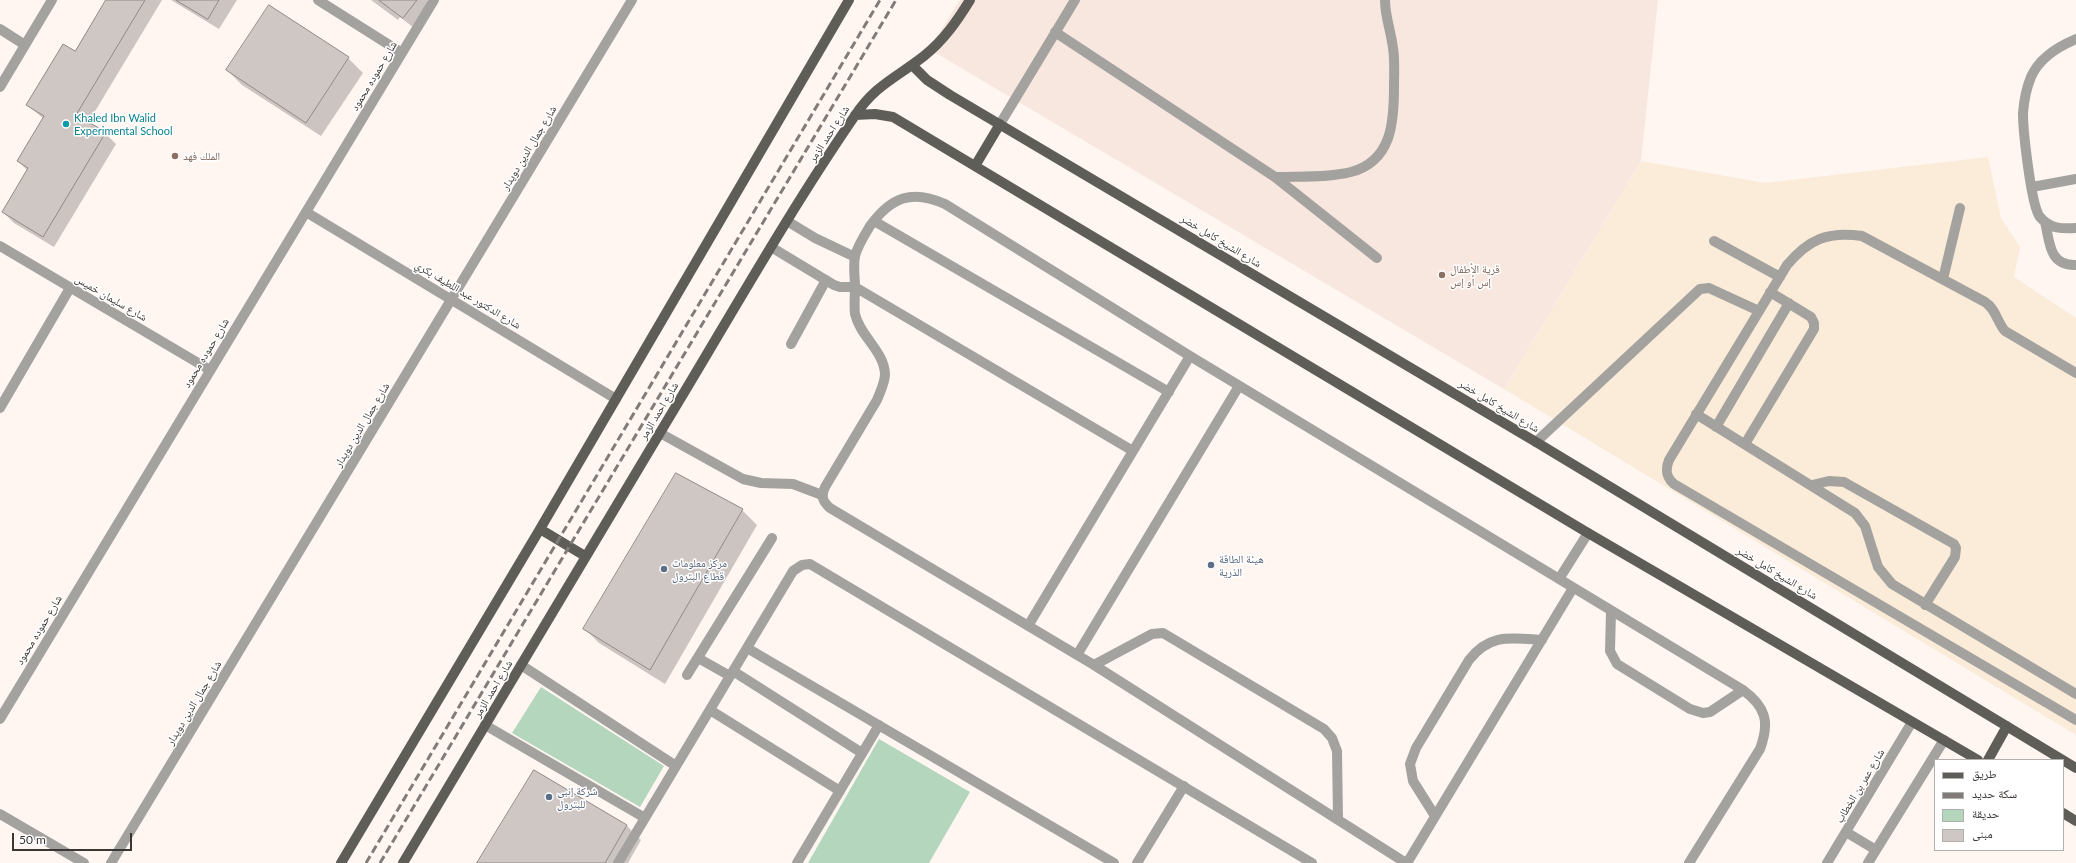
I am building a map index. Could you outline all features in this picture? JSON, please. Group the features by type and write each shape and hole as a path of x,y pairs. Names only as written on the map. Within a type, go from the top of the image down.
{"main road":[{"path":"341,863 616,400 849,0"},
{"name":"شارع احمد الزمر","path":"403,863 585,556 771,247 855,115 872,94 894,76 912,65 946,35 970,0"},
{"name":"شارع الشيخ كامل خضر","path":"912,65 938,88 1536,442 2061,759"},
{"path":"855,115 875,114 893,118 1588,533 1976,759"},
{"path":"975,166 1000,124"},
{"path":"540,529 585,556"},
{"path":"1989,759 2007,726"},
{"name":"شارع الشيخ كامل خضر","path":"2064,761 2076,768"},
{"path":"2064,814 2076,821"}],"street":[{"path":"0,87 52,0"},
{"path":"318,0 402,53"},
{"name":"شارع حموده محمود","path":"0,719 434,0"},
{"name":"شارع جمال الدين دويدار","path":"111,863 632,0"},
{"path":"1000,124 1075,0"},
{"path":"1275,177 1352,172 1369,163 1381,153 1390,136 1394,114 1393,47 1386,16 1385,0"},
{"path":"0,29 25,45"},
{"path":"1055,32 1275,177 1377,258"},
{"path":"2076,39 2058,47 2043,60 2031,76 2025,95 2023,114 2035,209 2045,222 2052,252 2055,258 2068,265 2076,265"},
{"path":"2032,187 2076,179"},
{"path":"1574,588 1406,863 1094,665 830,508 824,502 822,495 877,400 885,374 881,359 856,316 855,257 863,236 884,208 898,199 914,196 930,197 940,201 1239,386 1744,690 1754,698 1762,708 1766,722 1765,736 1760,749 1690,863"},
{"path":"1943,279 1960,208"},
{"name":"شارع الدكتور عبد اللطيف بكري","path":"306,212 452,299 616,400"},
{"path":"787,221 815,238 855,257"},
{"path":"874,221 1169,392"},
{"path":"2045,222 2060,229 2076,228"},
{"path":"2076,373 2005,331 1990,305 1878,243 1862,236 1845,234 1828,236 1812,242 1798,252 1780,277 1696,414 1667,465 1667,476 1674,484 2076,720"},
{"path":"1714,241 1780,277"},
{"name":"شارع سليمان خميس","path":"0,246 210,370"},
{"path":"771,247 840,287 855,287 1133,451"},
{"path":"791,344 826,280"},
{"path":"0,408 70,288"},
{"path":"1536,442 1700,289 1709,288 1759,311"},
{"path":"1745,444 1814,329 1814,323 1811,317 1770,292"},
{"path":"1716,427 1788,303"},
{"path":"1028,626 1190,356"},
{"path":"1076,655 1239,386"},
{"path":"1696,414 1812,485 1861,519 1868,534 1878,567 1892,584 2076,694"},
{"path":"660,433 743,479 761,484 793,484 822,495"},
{"path":"1812,485 1829,481 1844,482 1954,544 1956,548 1955,557 1925,605"},
{"path":"1559,579 1588,533"},
{"path":"687,674 772,538"},
{"path":"618,863 793,571 802,565 810,564 1312,863"},
{"path":"1611,610 1610,651 1617,664 1690,709 1703,713 1710,712 1744,690"},
{"path":"1094,665 1152,634 1163,633 1324,729 1332,738 1336,751 1338,819"},
{"path":"1435,816 1413,781 1410,764 1416,748 1465,667 1476,650 1486,643 1498,639 1542,640"},
{"path":"747,648 1114,863"},
{"path":"698,658 731,674 862,753"},
{"path":"521,665 676,766"},
{"path":"710,710 840,791"},
{"name":"شارع عمر بن الخطاب","path":"1828,863 1912,722"},
{"path":"485,725 645,818"},
{"path":"797,863 879,725"},
{"path":"1868,863 1944,740"},
{"path":"1137,863 1184,786"},
{"path":"0,814 84,863"},
{"path":"1846,832 1876,850"}],"shaded area":[{"name":"قرية الأطفال إس أو إس","path":"960,0 1658,0 1641,161 1504,389 929,49"},
{"path":"1988,157 2001,218 2020,247 2014,277 2076,318 2076,735 1504,389 1641,161 1765,183"}],"green space":[{"path":"541,687 664,766 640,807 512,733"},
{"path":"879,739 970,792 929,863 808,863"}],"building":[{"name":"Khaled Ibn Walid Experimental School","path":"106,0 145,0 76,115 106,132 43,237 2,212 28,168 17,161 44,116 26,105 63,44 75,51"},
{"path":"176,0 219,0 208,19"},
{"path":"379,0 417,0 403,18"},
{"path":"269,5 349,57 306,123 226,70"},
{"name":"مركز معلومات قطاع البترول","path":"676,473 743,509 650,670 583,629"},
{"name":"شركة إنبى للبترول","path":"534,770 627,825 605,863 477,863"}],"railway":[{"path":"366,863 880,0"},
{"path":"380,863 896,0"}],"place":[{"name":"Khaled Ibn Walid Experimental School","path":"66,124"},
{"name":"الملك فهد","path":"175,156"},
{"name":"قرية الأطفال إس أو إس","path":"1442,275"},
{"name":"هيئة الطاقة الذرية","path":"1211,565"},
{"name":"مركز معلومات قطاع البترول","path":"664,569"},
{"name":"شركة إنبى للبترول","path":"549,797"}]}
